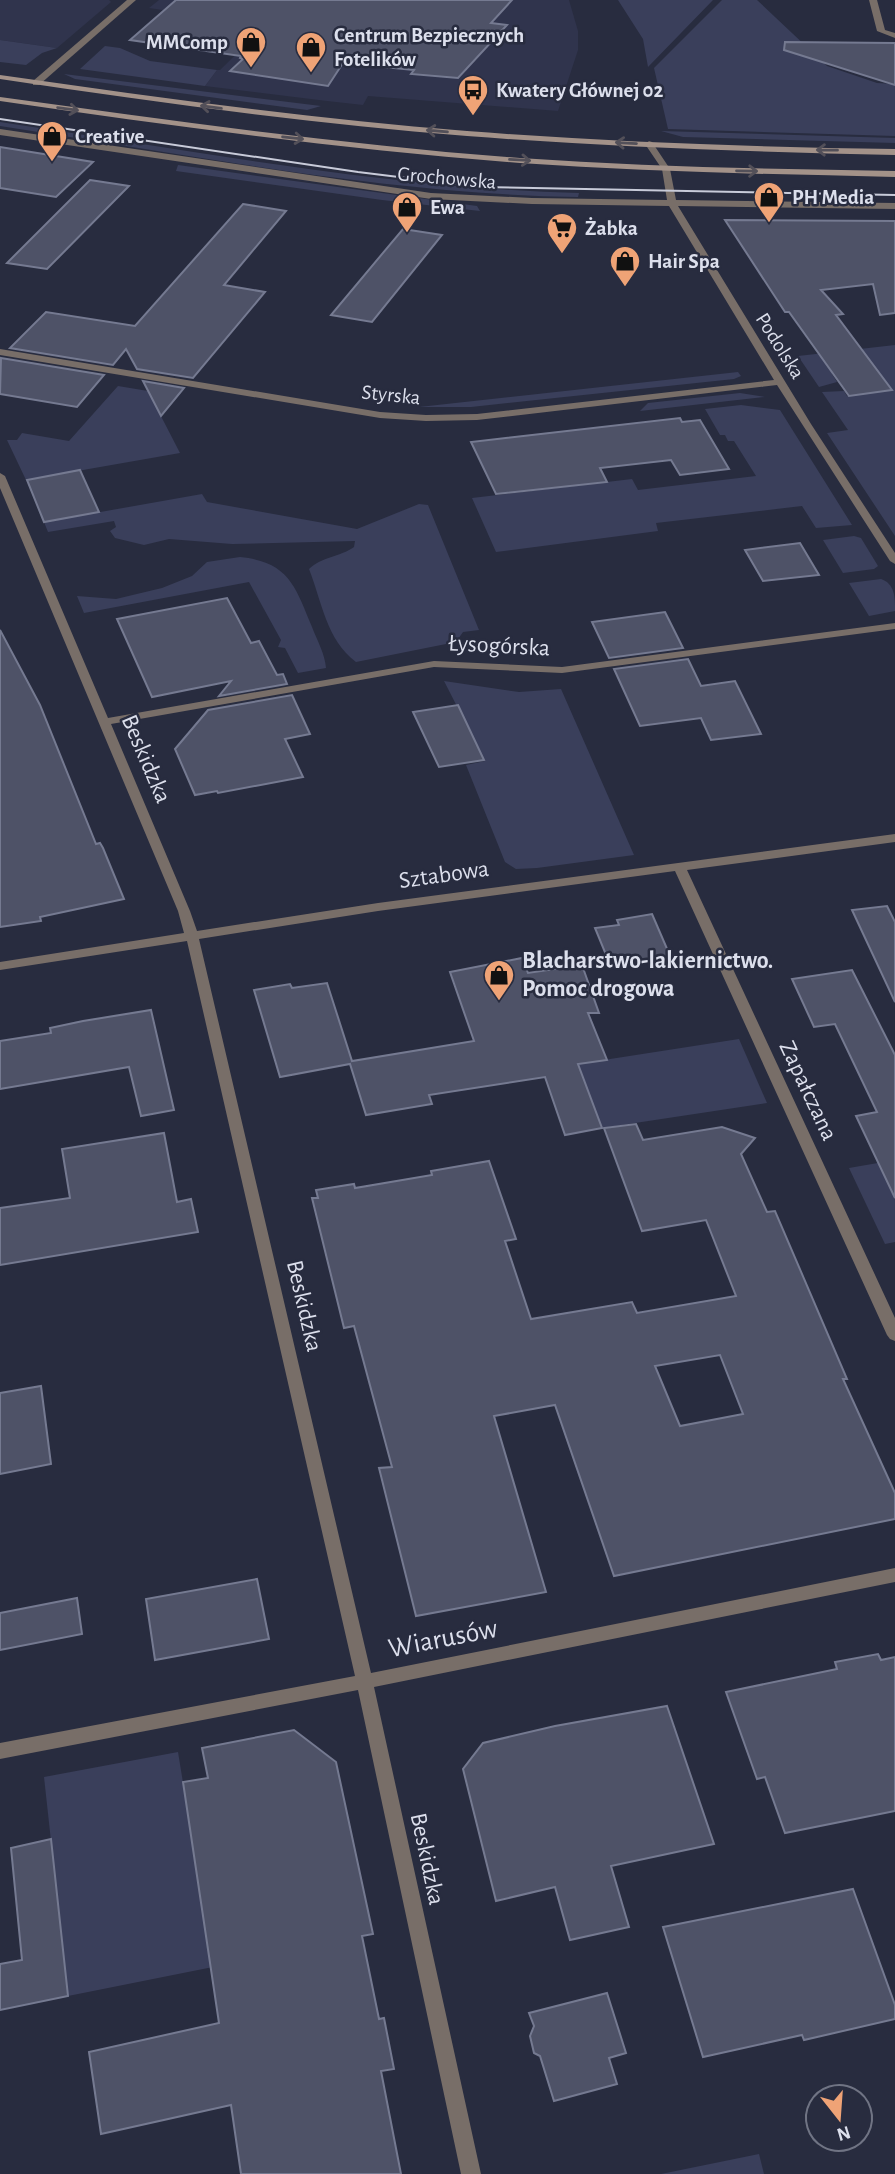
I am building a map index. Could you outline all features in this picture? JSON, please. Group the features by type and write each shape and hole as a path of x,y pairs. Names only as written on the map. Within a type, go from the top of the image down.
{"main road":[{"name":"Grochowska","path":"0,78 337,122 649,144 895,152"},
{"name":"Grochowska","path":"0,99 173,124 470,157 666,169 895,174"}],"street":[{"path":"36,83 132,0"},
{"path":"873,0 881,31 895,36"},
{"name":"Grochowska","path":"0,132 431,196 532,201 895,206"},
{"name":"Podolska","path":"649,144 666,169 672,203 780,382 895,561"},
{"name":"Styrska","path":"0,352 380,415 415,418 477,417 780,382"},
{"name":"Beskidzka","path":"0,476 192,936 364,1681 471,2174"},
{"name":"Łysogórska","path":"103,722 434,664 562,670 895,626"},
{"name":"Sztabowa","path":"0,966 429,900 895,838"},
{"name":"Zapałczana","path":"679,867 895,1335"},
{"name":"Wiarusów","path":"0,1751 895,1575"}],"shaded area":[{"path":"0,0 111,2 57,48 0,40"},
{"path":"159,0 569,0 578,31 578,50 558,111 368,96 363,105 327,101 205,86 217,70 266,25 149,8"},
{"path":"618,0 713,0 648,67 643,39"},
{"path":"722,0 757,0 827,66 877,83 895,84 895,136 668,129 654,68"},
{"path":"0,40 57,48 42,53 26,65 0,62"},
{"path":"105,46 120,48 150,61 217,70 205,86 80,69"},
{"path":"64,74 321,106 307,110 75,79"},
{"path":"0,122 361,176 506,190 579,193 578,197 506,194 361,181 0,126"},
{"path":"661,131 895,138 895,143 683,137"},
{"path":"178,165 477,206 480,211 176,171"},
{"path":"895,345 895,536 827,433 848,430 822,392 844,391 847,396 892,390 876,369 832,374 837,382 819,387 798,356"},
{"path":"738,372 741,376 734,379 471,407 419,407"},
{"path":"118,386 148,391 180,453 26,480 7,440 17,440 22,433 69,441"},
{"path":"740,393 765,397 640,411 648,403"},
{"path":"741,405 780,410 852,525 816,528 802,506 656,523 658,531 496,552 472,498 632,479 638,490 756,476 734,441 728,441 725,435 720,435 705,409"},
{"path":"202,494 207,502 357,529 419,504 428,505 479,630 463,632 456,642 356,662 346,653 331,631 309,569 320,561 354,547 355,541 232,544 169,539 144,545 115,538 110,531 116,527 114,521 48,532 44,522"},
{"path":"854,536 861,538 878,566 874,569 843,573 823,540"},
{"path":"240,557 270,564 288,578 306,612 326,668 298,673 285,648 278,647 281,640 249,582 84,613 77,596 116,599 162,588 192,576 207,562"},
{"path":"881,579 892,588 895,611 869,616 849,583"},
{"path":"444,681 519,692 561,689 634,855 537,868 516,869 505,862 466,765 485,761"},
{"path":"739,1039 767,1103 602,1128 578,1064"},
{"path":"895,1160 895,1242 885,1244 849,1168"},
{"path":"178,1752 213,1967 68,1996 44,1777"},
{"path":"759,2154 764,2174 661,2174"}],"building":[{"path":"176,0 512,0 491,23 507,25 458,78 411,74 414,70 343,63 328,86 230,71 243,59 241,56 130,40"},
{"path":"785,42 895,43 895,85 784,50"},
{"path":"0,147 93,162 56,197 0,188"},
{"path":"90,180 129,186 47,269 7,263"},
{"path":"243,204 286,211 224,285 265,292 193,378 137,369 126,349 113,365 10,348 46,312 135,326"},
{"path":"725,220 895,221 895,313 880,315 873,284 821,290 843,314 836,315 892,390 849,396 789,312 785,312"},
{"path":"403,229 442,235 372,322 331,315"},
{"path":"1,358 104,375 77,407 0,394"},
{"path":"143,381 184,388 161,416"},
{"path":"680,418 682,422 700,420 729,469 680,475 671,460 600,468 607,482 496,494 471,442"},
{"path":"80,470 99,512 44,522 27,480"},
{"path":"800,543 819,575 763,581 745,550"},
{"path":"227,598 251,643 259,641 277,675 283,674 287,684 219,696 231,681 152,697 117,619"},
{"path":"665,612 683,648 609,658 592,622"},
{"path":"0,630 40,705 96,844 100,843 103,848 124,899 40,917 41,921 0,927"},
{"path":"688,659 701,686 735,681 761,734 711,740 701,718 640,726 614,669"},
{"path":"292,695 310,734 285,739 303,777 195,795 175,749 208,710"},
{"path":"458,705 484,760 439,767 413,712"},
{"path":"887,906 895,922 895,1002 852,910"},
{"path":"652,914 671,958 611,967 595,928 619,925 617,920"},
{"path":"522,958 528,973 582,965 599,1013 588,1013 607,1060 578,1064 602,1128 565,1135 545,1077 429,1095 432,1104 366,1115 350,1064 280,1077 254,990 290,984 292,988 327,983 352,1061 474,1041 450,972"},
{"path":"852,970 895,1055 895,1198 856,1116 877,1112 835,1024 814,1027 792,979"},
{"path":"151,1010 174,1110 141,1116 129,1067 0,1089 0,1041 51,1033 50,1028 83,1021"},
{"path":"636,1124 643,1140 722,1127 755,1138 741,1154 767,1212 775,1211 847,1379 843,1379 895,1493 895,1519 614,1576 555,1405 494,1416 546,1592 416,1616 379,1468 392,1467 354,1326 344,1328 312,1198 318,1198 316,1190 354,1184 355,1188 432,1175 431,1171 489,1161 516,1239 505,1241 531,1319 632,1302 637,1313 736,1296 706,1220 642,1231 604,1128","holes":["720,1355 743,1414 680,1426 655,1366"]},
{"path":"164,1133 177,1202 191,1199 198,1232 0,1265 0,1208 70,1198 62,1149"},
{"path":"41,1386 51,1464 0,1474 0,1393"},
{"path":"257,1579 269,1639 155,1660 146,1599"},
{"path":"77,1598 82,1634 0,1650 0,1613"},
{"path":"878,1654 881,1660 895,1657 895,1811 785,1833 765,1777 757,1779 726,1692 837,1669 835,1662"},
{"path":"667,1706 714,1844 611,1866 629,1927 570,1940 555,1887 496,1901 463,1769 483,1743 555,1726"},
{"path":"294,1730 336,1762 373,1934 362,1936 379,2019 384,2018 394,2069 381,2071 401,2174 241,2174 231,2105 101,2134 89,2052 219,2023 183,1782 208,1778 202,1748"},
{"path":"51,1839 68,1996 0,2010 0,1964 22,1960 11,1848"},
{"path":"853,1889 895,2005 895,2019 804,2040 802,2035 703,2057 663,1927"},
{"path":"607,1993 626,2053 609,2058 617,2084 554,2101 540,2056 534,2053 530,2036 534,2026 529,2013"}],"tram line":[{"path":"0,119 358,172 480,187 895,195"}],"place":[{"name":"MMComp","path":"251,69"},
{"name":"Centrum Bezpiecznych Fotelików","path":"311,74"},
{"name":"Kwatery Głównej 02","path":"473,117"},
{"name":"Creative","path":"52,163"},
{"name":"PH Media","path":"769,224"},
{"name":"Ewa","path":"407,234"},
{"name":"Żabka","path":"562,255"},
{"name":"Hair Spa","path":"625,288"},
{"name":"Blacharstwo-lakiernictwo. Pomoc drogowa","path":"499,1002"}]}
